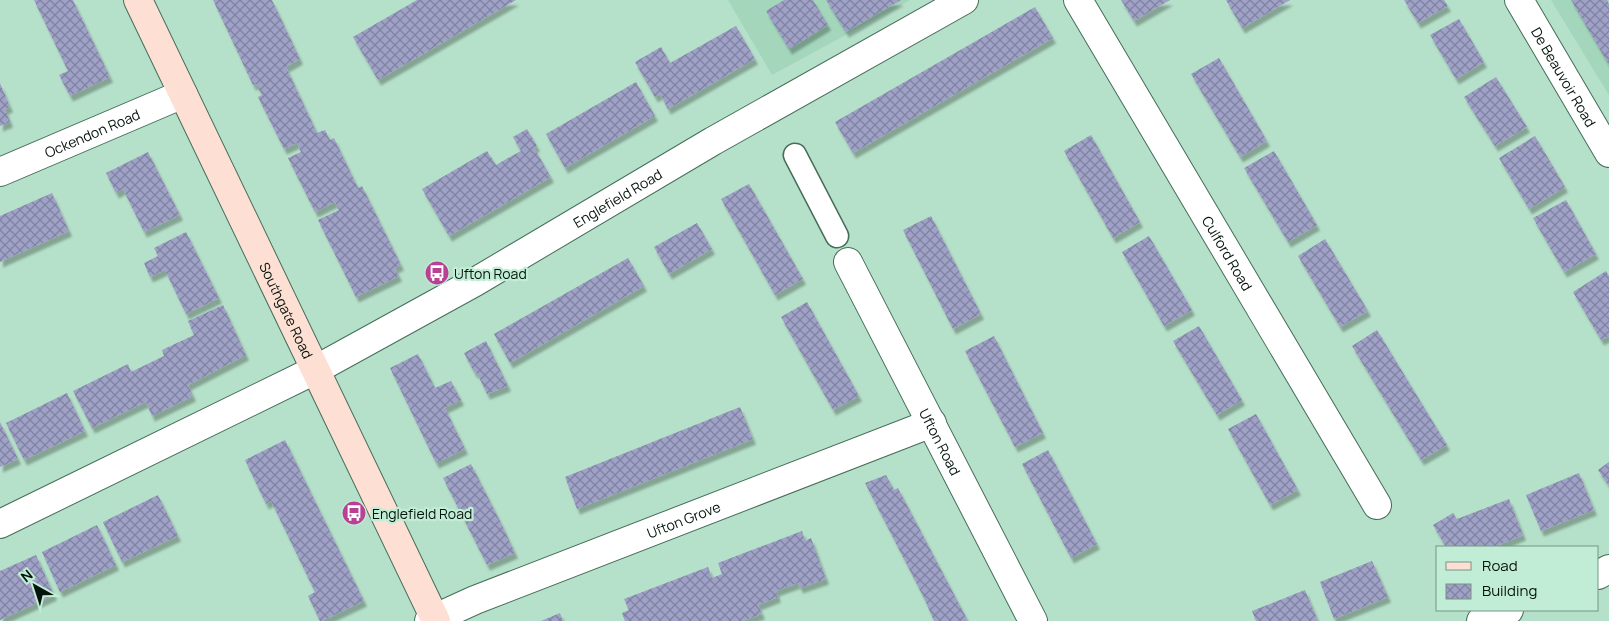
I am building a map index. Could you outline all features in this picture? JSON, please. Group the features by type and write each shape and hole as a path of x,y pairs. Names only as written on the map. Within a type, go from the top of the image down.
{"main road":[{"name":"Southgate Road","path":"138,0 433,620"}],"street":[{"name":"Englefield Road","path":"0,524 315,370 475,282 713,141 964,0"},
{"name":"Culford Road","path":"1078,0 1377,504"},
{"name":"De Beauvoir Road","path":"1519,0 1609,154"},
{"name":"Ockendon Road","path":"0,172 183,94"},
{"path":"795,155 837,236"},
{"name":"Ufton Road","path":"848,262 1033,621"},
{"name":"Ufton Grove","path":"433,620 458,607 932,423"},
{"path":"1481,621 1506,611"}],"shaded area":[{"path":"728,0 910,0 772,75"},
{"path":"1551,0 1609,0 1609,95"}],"building":[{"path":"34,0 73,0 110,77 70,96 59,75 68,71"},
{"path":"213,0 272,0 300,59 286,67 317,133 325,130 330,140 334,138 358,188 362,186 401,265 395,268 399,276 356,297 318,220 339,210 335,202 315,212 288,158 301,152 297,143 284,149 258,97 262,95 256,84 253,85"},
{"path":"417,0 516,0 378,80 353,37"},
{"path":"784,0 813,0 828,25 789,49 766,11"},
{"path":"826,0 901,0 846,32"},
{"path":"1121,0 1170,0 1134,21"},
{"path":"1226,0 1290,0 1242,28"},
{"path":"1404,0 1444,0 1448,6 1418,23"},
{"path":"1571,0 1607,0 1609,4 1609,65"},
{"path":"1035,7 1053,38 853,153 835,122"},
{"path":"1459,19 1484,62 1456,79 1430,35"},
{"path":"736,26 755,59 668,109 660,94 655,97 635,62 661,47 670,63"},
{"path":"1219,58 1267,141 1240,157 1191,74"},
{"path":"1496,77 1527,127 1495,146 1464,97"},
{"path":"636,82 655,116 565,168 546,134"},
{"path":"0,83 10,107 5,109 10,122 0,126"},
{"path":"527,129 537,146 534,148 551,177 449,236 422,189 487,151 496,165 521,151 513,137"},
{"path":"1091,135 1140,222 1113,238 1064,151"},
{"path":"1535,136 1565,187 1529,209 1499,158"},
{"path":"1274,151 1317,225 1288,242 1244,168"},
{"path":"148,152 180,215 144,232 123,189 116,193 106,173"},
{"path":"749,184 803,279 775,295 721,199"},
{"path":"52,193 69,231 0,262 0,216"},
{"path":"1566,200 1596,254 1564,272 1533,218"},
{"path":"931,216 981,314 953,329 903,230"},
{"path":"697,223 712,249 669,274 654,247"},
{"path":"186,232 219,298 186,314 165,270 150,277 144,263 158,256 154,248"},
{"path":"1149,236 1192,310 1164,326 1122,252"},
{"path":"1325,239 1368,311 1340,327 1298,256"},
{"path":"628,258 644,286 510,363 494,334"},
{"path":"1606,271 1609,276 1609,336 1601,340 1573,292"},
{"path":"807,302 859,396 833,410 781,317"},
{"path":"223,305 246,355 188,385 193,396 152,416 146,402 92,428 73,391 128,364 131,372 164,356 162,350 194,335 188,321"},
{"path":"1199,326 1242,400 1217,415 1173,341"},
{"path":"1377,330 1447,445 1421,460 1352,346"},
{"path":"994,336 1043,433 1015,447 965,351"},
{"path":"486,341 508,386 487,394 477,373 474,372 464,353"},
{"path":"418,354 435,388 451,381 461,400 445,408 465,449 436,463 390,368"},
{"path":"67,393 85,431 24,460 6,423"},
{"path":"740,407 753,439 577,509 565,477"},
{"path":"1256,414 1298,490 1270,505 1228,429"},
{"path":"0,422 18,459 0,467"},
{"path":"285,440 364,601 322,621 320,621 308,596 315,592 271,501 266,504 245,460"},
{"path":"1048,450 1097,544 1071,558 1022,464"},
{"path":"1609,462 1609,486 1598,470"},
{"path":"471,464 515,553 487,565 443,478"},
{"path":"1579,473 1594,510 1541,531 1526,495"},
{"path":"886,475 894,490 898,488 968,621 934,621 865,483"},
{"path":"158,495 178,536 122,562 103,522"},
{"path":"1509,499 1523,535 1497,546 1445,546 1433,525 1453,513 1457,519"},
{"path":"97,525 116,565 60,592 42,552"},
{"path":"802,531 805,541 811,538 826,579 800,588 798,583 776,591 778,597 758,605 762,614 742,621 625,621 622,613 629,610 624,599 708,567 712,578 722,574 718,563"},
{"path":"36,555 54,595 0,620 0,571"},
{"path":"1372,561 1388,597 1334,619 1320,582"},
{"path":"1305,590 1318,621 1256,621 1252,611"},
{"path":"560,613 563,621 541,621"}],"place":[{"name":"Ufton Road","path":"437,273"},
{"name":"Englefield Road","path":"354,513"}]}
